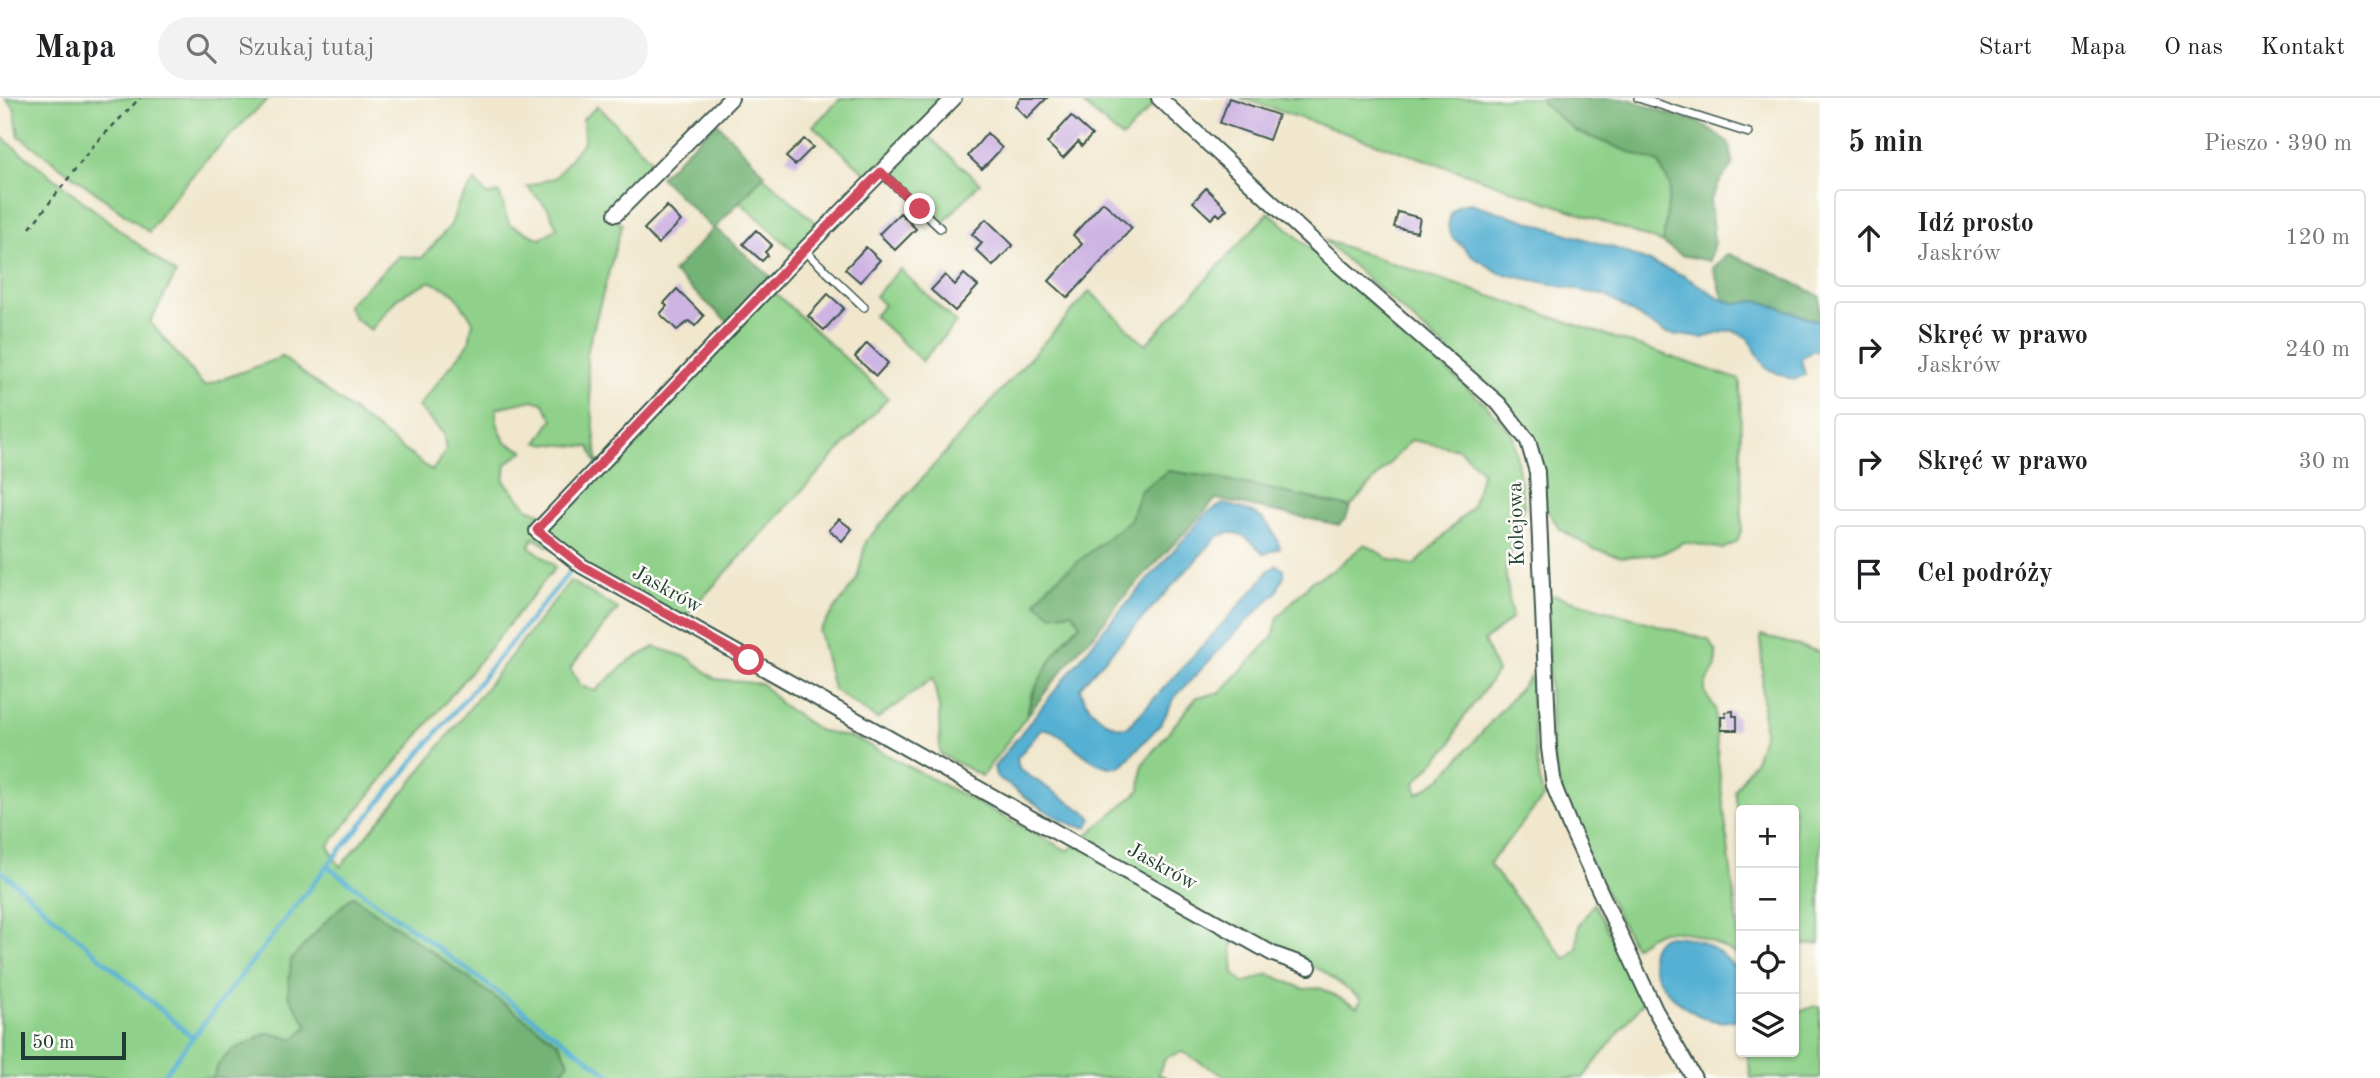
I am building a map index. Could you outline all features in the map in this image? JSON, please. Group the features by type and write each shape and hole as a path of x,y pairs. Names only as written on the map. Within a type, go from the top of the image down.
{"street":[{"path":"616,214 731,98"},
{"name":"Jaskrów","path":"954,98 804,250 537,530 582,566 1261,947 1309,967"},
{"name":"Kolejowa","path":"1159,98 1338,264 1499,404 1528,441 1537,472 1548,720 1555,786 1569,824 1656,1010 1694,1078"}],"lane":[{"path":"1639,98 1749,133"},
{"path":"881,172 940,228"},
{"path":"804,250 864,307"}],"path":[{"path":"30,228 94,145 140,98"}],"green space":[{"path":"5,98 269,98 190,178 149,232 19,136 14,107"},
{"path":"841,98 941,98 944,101 904,139 870,177 813,126"},
{"path":"1077,98 1148,98 1154,104 1122,138"},
{"path":"1241,98 1541,98 1543,104 1622,147 1659,163 1670,186 1663,243 1459,171"},
{"path":"1541,98 1629,99 1699,122 1729,144 1733,164 1710,201 1714,241 1710,261 1681,255 1663,243 1670,186 1659,163 1577,132 1543,104"},
{"path":"598,106 653,162 605,212 622,224 586,355 598,466 771,289 888,398 681,621 533,538 529,546 556,567 328,846 340,867 406,789 570,581 618,609 570,668 581,686 595,691 630,660 655,647 689,658 715,679 762,684 781,704 818,730 857,739 1068,851 1140,790 1142,765 1197,697 1220,693 1273,637 1278,617 1312,581 1332,571 1365,544 1391,560 1414,566 1472,507 1482,471 1459,449 1411,440 1350,507 1218,478 1168,471 1140,491 1131,520 1050,584 1037,602 1051,615 1073,612 1080,624 1066,638 1032,693 1026,717 982,776 940,754 939,708 933,678 877,719 833,689 819,631 857,579 866,541 1090,291 1145,345 1269,212 1484,403 1513,434 1524,506 1505,570 1512,618 1484,641 1497,672 1459,724 1451,744 1415,782 1417,794 1442,778 1530,677 1536,756 1543,798 1489,864 1566,960 1577,948 1579,925 1594,903 1643,1002 1583,1078 1228,1078 1182,1052 1166,1057 1158,1074 1168,1078 557,1078 569,1062 559,1043 353,896 288,994 308,1026 294,1039 267,1033 233,1050 219,1063 213,1078 0,1078 0,136 176,274 150,322 204,386 282,357 432,471 446,451 443,433 418,407 469,343 473,321 453,292 430,281 398,297 371,330 355,319 347,305 399,256 422,258 451,225 458,204 475,181 488,196 499,192 509,224 540,239 557,228 548,208 527,187 556,177 584,141 583,119","holes":["533,400 543,403 553,419 537,443 590,447 598,467 551,518 528,508 504,481 506,464 524,451 505,442 497,423 496,408","1245,936 1321,970 1361,999 1357,1007 1320,988 1304,989 1269,974 1244,983 1234,974 1232,945"]},
{"path":"716,122 765,174 715,228 770,276 728,322 673,272 713,229 660,177"},
{"path":"926,134 980,183 942,224 891,175 891,169 911,153 912,147"},
{"path":"763,176 821,227 815,233 809,233 796,253 740,202"},
{"path":"1324,240 1740,380 1742,528 1737,542 1723,549 1684,542 1661,554 1622,557 1594,549 1560,529 1543,504 1538,448 1504,401"},
{"path":"1728,254 1769,270 1820,296 1820,322 1760,301 1735,303 1724,300 1713,268"},
{"path":"900,269 956,323 922,361 874,316 884,305 875,296"},
{"path":"1168,471 1218,478 1350,507 1346,518 1339,525 1216,499 1118,603 1026,717 1034,692 1047,667 1062,644 1080,624 1073,612 1051,615 1036,602 1050,584 1130,520 1140,491"},
{"path":"1553,595 1709,640 1716,651 1716,666 1705,685 1705,693 1715,708 1718,759 1736,914 1736,954 1704,938 1674,931 1656,933 1634,947 1567,817 1552,754 1546,601"},
{"path":"1761,635 1820,652 1820,943 1799,945 1799,805 1737,805 1735,790 1755,760 1764,733"},
{"path":"353,896 559,1043 569,1062 557,1078 213,1078 219,1063 233,1050 268,1033 294,1039 308,1026 288,994 291,960"},
{"path":"1820,1006 1820,1078 1751,1078 1748,1057 1799,1057 1799,1012"}],"water":[{"path":"1470,203 1620,250 1682,275 1724,300 1735,303 1760,301 1820,322 1820,351 1812,351 1801,359 1805,375 1793,380 1766,368 1747,337 1731,330 1702,338 1665,333 1606,296 1500,273 1475,258 1452,237 1448,226 1451,213 1459,205"},
{"path":"1223,504 1244,509 1266,522 1280,548 1264,554 1243,536 1231,533 1217,537 1085,681 1080,688 1086,702 1105,721 1128,727 1268,571 1277,565 1284,570 1284,576 1276,593 1175,697 1161,724 1120,767 1108,767 1096,762 1057,734 1041,730 1017,758 1019,769 1092,819 1087,827 1079,826 1041,808 996,776 994,767 1105,628 1207,513"},
{"path":"1663,936 1681,937 1698,941 1721,954 1736,969 1736,1018 1724,1021 1705,1018 1687,1009 1671,995 1659,979 1652,963 1653,948"}],"building":[{"path":"1021,98 1047,98 1027,118 1015,106"},
{"path":"1229,98 1278,115 1269,140 1220,123"},
{"path":"1071,116 1092,135 1082,146 1078,142 1063,158 1047,143"},
{"path":"987,133 1002,148 982,169 968,156"},
{"path":"804,139 813,147 795,165 786,157"},
{"path":"1206,188 1227,209 1220,216 1217,213 1211,219 1193,202"},
{"path":"1103,202 1132,228 1068,298 1049,281 1082,244 1073,235"},
{"path":"667,206 681,221 658,244 644,229"},
{"path":"1398,212 1420,218 1417,232 1394,227"},
{"path":"900,213 916,229 895,250 879,234"},
{"path":"986,219 1013,245 993,266 976,250 982,243 972,234"},
{"path":"756,230 772,245 765,252 768,255 762,261 743,244"},
{"path":"866,247 880,260 860,282 845,269"},
{"path":"964,274 978,286 955,311 931,290 945,275 955,285"},
{"path":"677,289 704,316 695,326 689,321 677,330 660,314 667,306 664,303"},
{"path":"828,294 844,308 824,330 808,316"},
{"path":"867,343 888,363 876,376 855,357"},
{"path":"839,519 852,529 842,541 829,530"},
{"path":"1733,711 1733,716 1737,716 1737,730 1721,730 1721,717 1726,717 1725,712"}],"waterway":[{"path":"161,1078 327,866 573,568"},
{"path":"327,866 614,1078"},
{"path":"0,870 192,1037"}],"route":[{"path":"749,660 582,566 537,530 881,172 920,209"}]}
